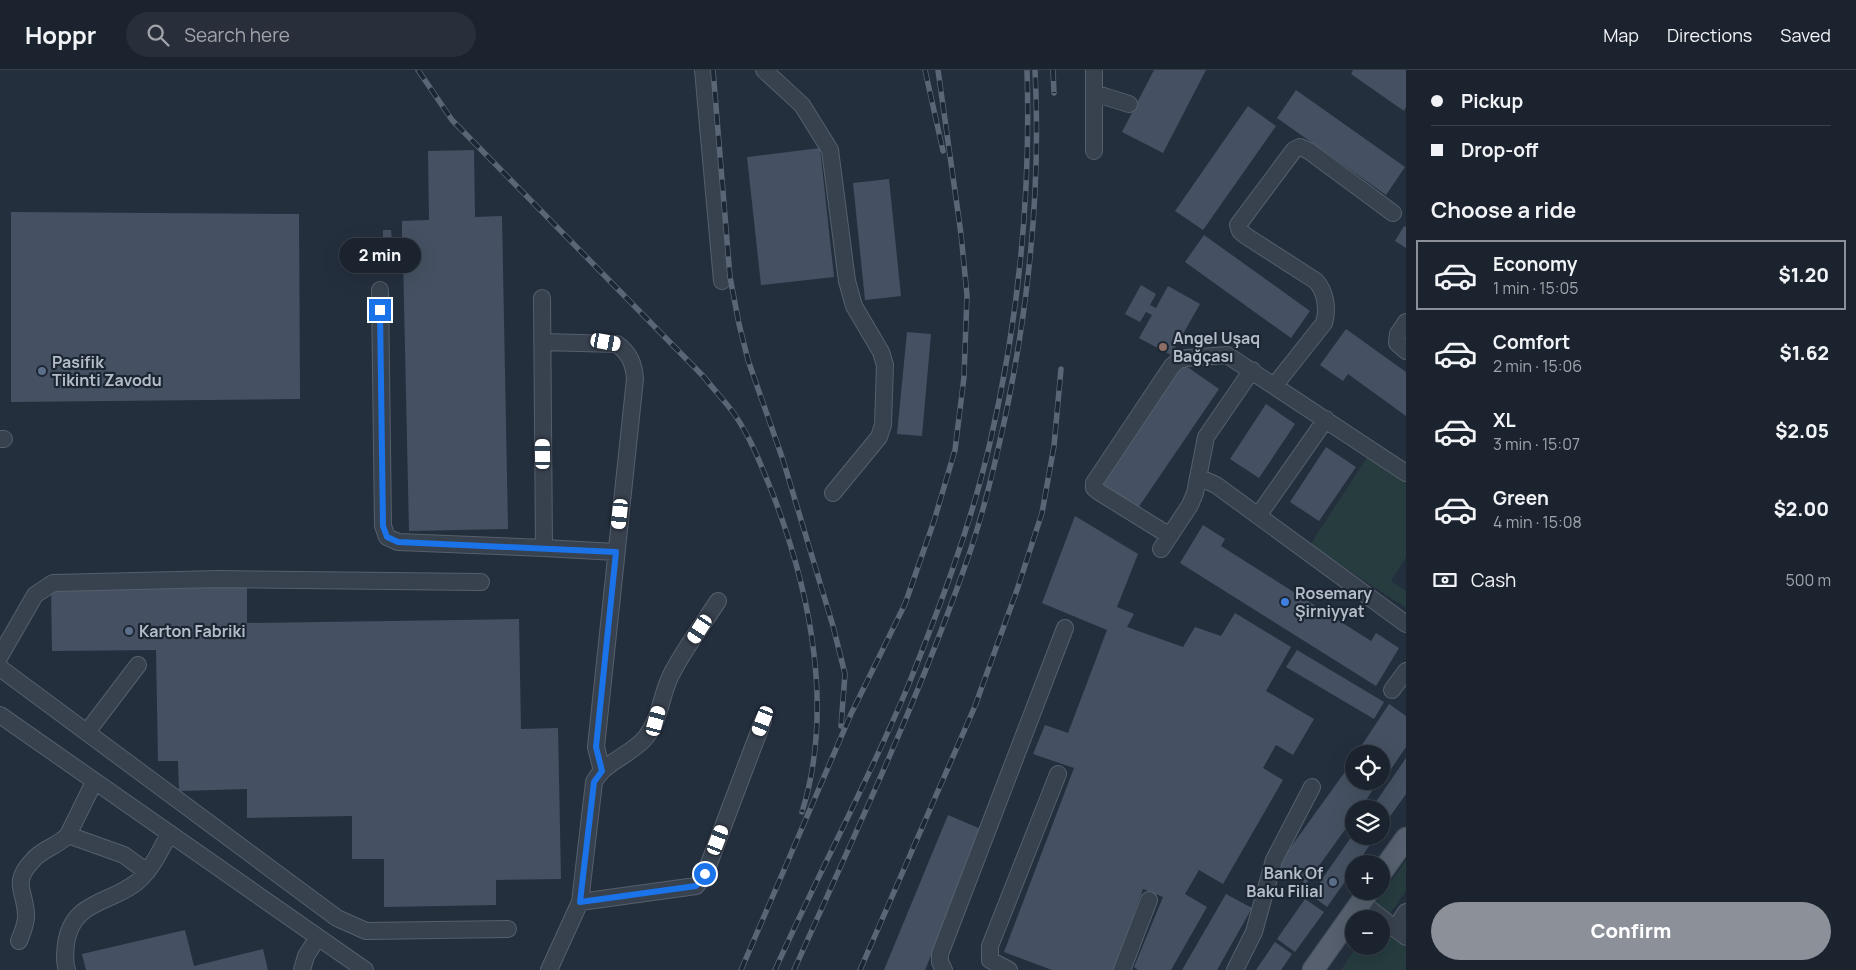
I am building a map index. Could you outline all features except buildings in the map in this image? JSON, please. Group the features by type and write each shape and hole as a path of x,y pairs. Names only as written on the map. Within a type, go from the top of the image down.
{"main road":[{"path":"1390,860 1406,838"},
{"path":"1313,970 1363,900"}],"street":[{"path":"703,70 722,281"},
{"path":"764,70 802,105 830,150 847,281 854,306 881,352 885,365 883,425 879,437 832,493"},
{"path":"1094,70 1094,151"},
{"path":"1094,92 1129,104"},
{"path":"1275,385 1324,323 1327,312 1321,287 1316,281 1246,236 1240,231 1238,225 1294,150 1300,147 1309,151 1392,213"},
{"path":"380,290 383,526 387,537 398,542 616,552"},
{"path":"542,298 544,548"},
{"path":"1406,322 1397,343 1406,350"},
{"path":"542,342 617,344 625,350 634,365 635,379 596,747 602,771"},
{"path":"1252,370 1206,437 1190,505 1166,543 1094,488 1095,479 1172,366 1179,360 1227,355 1252,370 1275,385 1406,473"},
{"path":"1258,516 1326,419"},
{"path":"1198,477 1216,485 1406,624"},
{"path":"0,656 35,595 53,583 219,579 481,582"},
{"path":"549,970 580,902 594,782 602,771 646,737 656,721 672,672 718,601"},
{"path":"944,970 940,962 940,954 1065,628"},
{"path":"87,732 138,666"},
{"path":"0,668 349,926 366,931 508,929"},
{"path":"1392,690 1406,671"},
{"path":"0,715 318,937 348,965 365,970"},
{"path":"580,902 696,886 705,874 763,721"},
{"path":"1009,970 990,960 990,946 1058,774"},
{"path":"19,941 27,917 19,884 23,874 33,859 62,841 68,835 94,782"},
{"path":"1235,970 1254,932 1274,860 1312,787"},
{"path":"67,970 64,955 67,936 77,916 136,883 146,872 169,834"},
{"path":"68,835 124,855 146,872"},
{"path":"1122,970 1149,900"},
{"path":"1368,900 1400,933 1406,912"},
{"path":"302,970 306,956 318,937"}],"green space":[{"path":"1368,456 1406,481 1406,557 1391,581 1406,591 1406,608 1310,545"},
{"path":"1406,860 1406,891 1390,914 1390,910 1383,910 1375,904 1378,900 1390,900 1390,883"},
{"path":"1390,936 1406,948 1406,970 1341,970 1351,955 1390,955"}],"railway":[{"path":"418,70 452,120 704,377 731,410 747,435 766,476 787,534 808,613 814,653 817,693 816,734 812,773 802,812"},
{"path":"713,70 730,277 739,324 748,360 783,460 833,626 845,674 841,726"},
{"path":"925,70 943,151"},
{"path":"741,970 851,714 905,604 934,521 955,450 964,377 967,295 961,234 938,70"},
{"path":"775,970 893,722 931,628 973,508 999,401 1015,307 1027,165 1027,70"},
{"path":"794,970 905,721 970,551 987,494 1001,437 1021,332 1027,289 1036,158 1035,70"},
{"path":"1053,70 1054,93"},
{"path":"860,970 975,706 1017,590 1042,513 1054,446 1061,369"}],"place":[{"name":"Angel Uşaq Bağçası","path":"1163,347"},
{"name":"Pasifik Tikinti Zavodu","path":"42,371"},
{"name":"Rosemary Şirniyyat","path":"1285,602"},
{"name":"Karton Fabriki","path":"129,631"},
{"name":"Bank Of Baku Filial","path":"1333,882"}],"route":[{"path":"380,310 383,526 387,537 398,542 616,552 596,747 602,771 597,775 594,782 580,902 680,890 696,886 705,874"}]}
